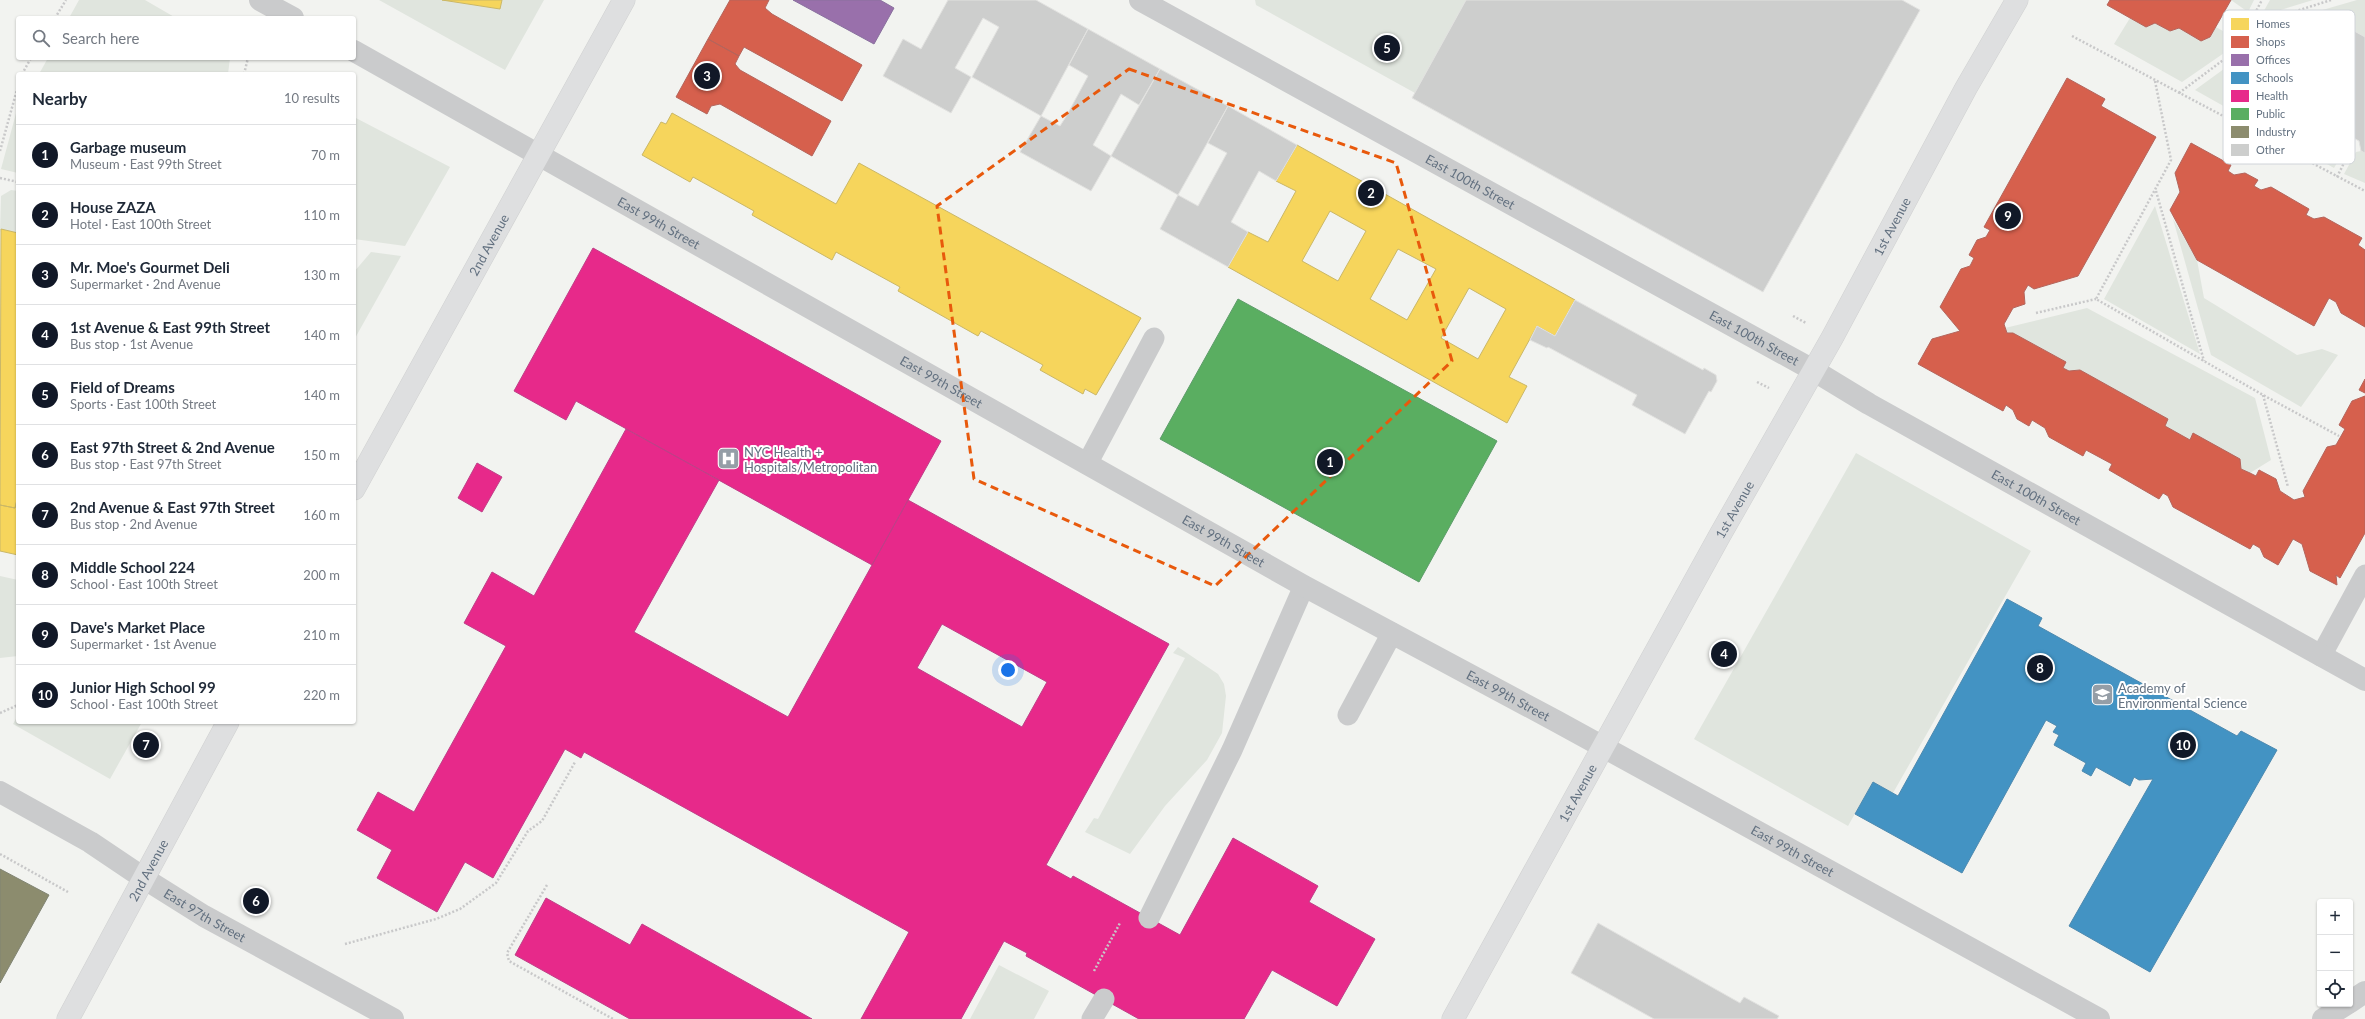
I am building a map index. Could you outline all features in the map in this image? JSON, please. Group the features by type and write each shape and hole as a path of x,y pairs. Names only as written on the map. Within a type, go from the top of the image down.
{"main road":[{"name":"2nd Avenue","path":"356,485 624,0"},
{"name":"1st Avenue","path":"1453,1019 1603,746 1813,370 2013,1"},
{"name":"2nd Avenue","path":"68,1019 145,879 227,724"}],"street":[{"path":"260,0 289,16"},
{"name":"East 100th Street","path":"1140,0 1813,370 1868,404 2365,680"},
{"name":"East 99th Street","path":"356,52 1304,586 1603,746 2099,1019"},
{"name":"East 97th Street","path":"0,792 90,842 204,916 393,1019"},
{"path":"2353,1000 2365,992"},
{"path":"2324,1019 2342,1007"}],"lane":[{"path":"1087,464 1154,338"},
{"path":"2321,656 2365,575"},
{"path":"1149,918 1232,750 1304,586"},
{"path":"1348,715 1392,633"},
{"path":"1092,1019 1104,999"}],"path":[{"path":"56,16 66,0"},
{"path":"2257,10 2262,0"},
{"path":"2300,10 2331,0"},
{"path":"2072,36 2223,116"},
{"path":"23,72 30,60"},
{"path":"244,72 248,60"},
{"path":"2180,93 2223,60"},
{"path":"2096,299 2171,160 2155,81"},
{"path":"0,152 16,93"},
{"path":"2313,164 2365,191"},
{"path":"2337,177 2344,164"},
{"path":"0,178 16,182"},
{"path":"2156,190 2204,361"},
{"path":"2036,313 2096,299 2263,395 2339,436"},
{"path":"1793,316 1806,323"},
{"path":"1757,382 1769,388"},
{"path":"2263,395 2288,487"},
{"path":"0,713 16,706"},
{"path":"345,944 436,919 460,909 496,883 528,831 542,821 575,762"},
{"path":"0,854 68,892"},
{"path":"547,885 507,953 509,962 613,1019"}],"highlighted area":[{"path":"1129,69 1396,163 1452,361 1215,586 974,479 937,206"}],"shaded area":[{"path":"79,0 145,0 173,16 70,16"},
{"path":"379,0 442,0 500,9 502,0 544,0 505,70"},
{"path":"1255,0 1466,0 1415,93 1256,5"},
{"path":"2231,0 2254,0 2249,10 2245,10"},
{"path":"2270,0 2313,0 2280,10 2264,10"},
{"path":"2357,0 2365,0 2365,37 2355,31 2355,10 2322,10"},
{"path":"2130,18 2146,27 2155,23 2170,31 2179,28 2201,41 2210,37 2216,27 2223,31 2223,54 2182,82 2114,44"},
{"path":"47,60 230,60 228,72 40,72"},
{"path":"2223,70 2223,106 2195,90"},
{"path":"16,113 16,173 1,169"},
{"path":"356,118 450,167 405,246 356,239"},
{"path":"2361,151 2365,153 2365,183 2344,174 2349,164 2355,164 2356,152"},
{"path":"2327,164 2336,164 2334,168"},
{"path":"11,190 16,191 16,233 1,229 0,233 1,196"},
{"path":"2155,206 2200,354 2104,299"},
{"path":"2173,219 2197,260 2204,298 2297,355 2322,349 2338,355 2301,407 2211,355"},
{"path":"371,252 401,256 356,336 356,270"},
{"path":"2087,308 2255,398 2271,460 2250,473 2241,469 2240,459 2190,440 2165,426 2168,419 2080,370 2069,371 2063,368 2066,362 2013,333 2007,333 2005,328"},
{"path":"1856,453 2031,551 1893,793 1873,782 1848,826 1694,739"},
{"path":"0,576 16,580 16,656 0,658"},
{"path":"1178,647 1218,674 1224,684 1226,696 1222,733 1207,760 1165,806 1130,854 1085,832 1094,818 1098,819 1185,658 1173,653"},
{"path":"16,719 16,724 141,724 110,779 13,724"},
{"path":"999,965 1049,991 1034,1019 970,1019"}],"building: Homes":[{"path":"442,0 502,0 500,9"},
{"path":"672,113 836,204 859,163 1141,318 1096,395 1085,389 1083,394 1040,370 1043,365 981,331 978,336 898,291 900,287 836,252 832,260 752,215 754,211 693,177 690,182 642,155 661,122 666,124"},
{"path":"1297,145 1575,300 1555,336 1537,326 1509,377 1527,386 1507,423 1228,267 1248,232 1268,242 1296,191 1276,181","holes":["1330,211 1366,231 1338,281 1302,261","1398,249 1436,269 1407,320 1370,299","1469,288 1506,309 1478,359 1441,338"]},
{"path":"1,229 16,233 16,504 15,508 0,505"},
{"path":"16,504 16,555 0,551 0,505 15,508"}],"building: Shops":[{"path":"730,0 769,0 765,8 772,14 862,65 842,101 744,47 739,56 708,39"},
{"path":"2110,0 2231,0 2225,10 2223,10 2223,14 2210,37 2201,41 2179,28 2170,31 2155,23 2146,27 2107,5"},
{"path":"708,39 739,56 735,64 740,70 831,121 812,156 720,104 711,106 707,114 676,97"},
{"path":"2067,78 2105,99 2101,106 2156,137 2078,276 2034,289 2028,285 2024,292 2025,304 2013,308 2004,324 2007,333 2013,333 2066,362 2063,368 2069,371 2080,370 2168,419 2165,426 2190,440 2193,433 2240,459 2241,469 2256,476 2259,470 2276,479 2280,491 2294,500 2305,497 2303,491 2327,447 2336,445 2345,429 2339,425 2352,401 2365,396 2365,533 2340,578 2336,575 2337,585 2310,571 2302,544 2293,539 2278,565 2264,557 2260,548 2253,544 2250,549 2173,507 2168,496 2163,493 2159,499 2109,470 2112,464 2086,450 2083,456 2049,437 2045,428 2032,420 2029,426 2017,419 2013,410 2006,405 2003,411 1918,364 1932,339 1960,331 1940,307 1961,269 1970,266 1974,258 1969,255 1977,240 1986,237 1990,230 1984,227"},
{"path":"2191,143 2223,161 2223,164 2231,165 2228,171 2234,175 2245,173 2258,180 2254,186 2261,190 2271,187 2309,209 2306,215 2314,219 2324,217 2362,238 2358,245 2365,250 2365,327 2341,313 2336,302 2329,298 2314,326 2197,260 2170,210 2180,192 2175,173"},
{"path":"2365,379 2365,393 2359,390"}],"building: Offices":[{"path":"793,0 880,0 894,8 874,44"}],"building: Schools":[{"path":"2007,599 2042,618 2038,626 2237,736 2241,731 2277,750 2150,972 2069,926 2153,779 2139,780 2134,777 2130,786 2096,767 2091,776 2082,771 2086,763 2054,745 2059,735 2053,732 2057,726 2046,720 1962,873 1855,814 1873,782 1898,796"}],"building: Health":[{"path":"593,248 941,441 872,565 576,401 566,420 514,391"},
{"path":"626,429 719,480 634,632 788,717 908,500 1169,644 1046,865 1071,879 1073,876 1180,935 1233,838 1318,886 1309,902 1375,939 1337,1006 1272,970 1244,1019 1139,1019 1026,956 1027,953 1004,941 961,1019 861,1019 909,932 584,752 581,758 565,749 493,878 465,862 437,912 377,878 392,850 357,830 378,792 414,812 506,646 464,623 492,572 534,596","holes":["942,624 1047,682 1022,727 917,668"]},
{"path":"477,463 502,477 482,512 458,498"},
{"path":"546,898 630,945 642,924 812,1019 630,1019 515,955"}],"building: Public":[{"path":"1238,299 1497,441 1419,582 1160,439"}],"building: Industry":[{"path":"0,869 49,895 0,983"}],"building: Other":[{"path":"948,0 1036,0 1088,29 1041,116 972,77 999,27 983,18 955,68 971,77 951,113 883,76 903,39 921,49"},
{"path":"1466,0 1902,0 1920,10 1763,292 1412,98"},
{"path":"1088,29 1160,69 1139,105 1121,94 1093,145 1111,156 1091,191 1020,152 1041,116 1060,126 1067,115 1088,76 1069,65"},
{"path":"2355,31 2365,37 2365,153 2361,151 2359,141 2355,139"},
{"path":"1160,69 1228,106 1178,195 1111,156"},
{"path":"1228,106 1297,145 1276,181 1259,171 1231,222 1248,232 1228,267 1160,229 1178,195 1198,206 1227,153 1208,143"},
{"path":"1575,300 1703,370 1704,368 1716,375 1717,381 1711,392 1709,391 1685,434 1632,405 1637,395 1548,347 1547,348 1530,340 1537,326 1555,336"},
{"path":"1598,923 1740,1003 1744,997 1779,1016 1777,1019 1654,1019 1571,973"}],"place":[{"name":"Field of Dreams","path":"1387,48"},
{"name":"Mr. Moe's Gourmet Deli","path":"707,76"},
{"name":"House ZAZA","path":"1371,193"},
{"name":"Dave's Market Place","path":"2008,216"},
{"name":"NYC Health + Hospitals/Metropolitan","path":"728,459"},
{"name":"Garbage museum","path":"1330,462"},
{"name":"1st Avenue & East 99th Street","path":"1724,654"},
{"name":"Middle School 224","path":"2040,668"},
{"name":"Academy of Environmental Science","path":"2102,695"},
{"name":"2nd Avenue & East 97th Street","path":"146,745"},
{"name":"Junior High School 99","path":"2183,745"},
{"name":"East 97th Street & 2nd Avenue","path":"256,901"}]}
